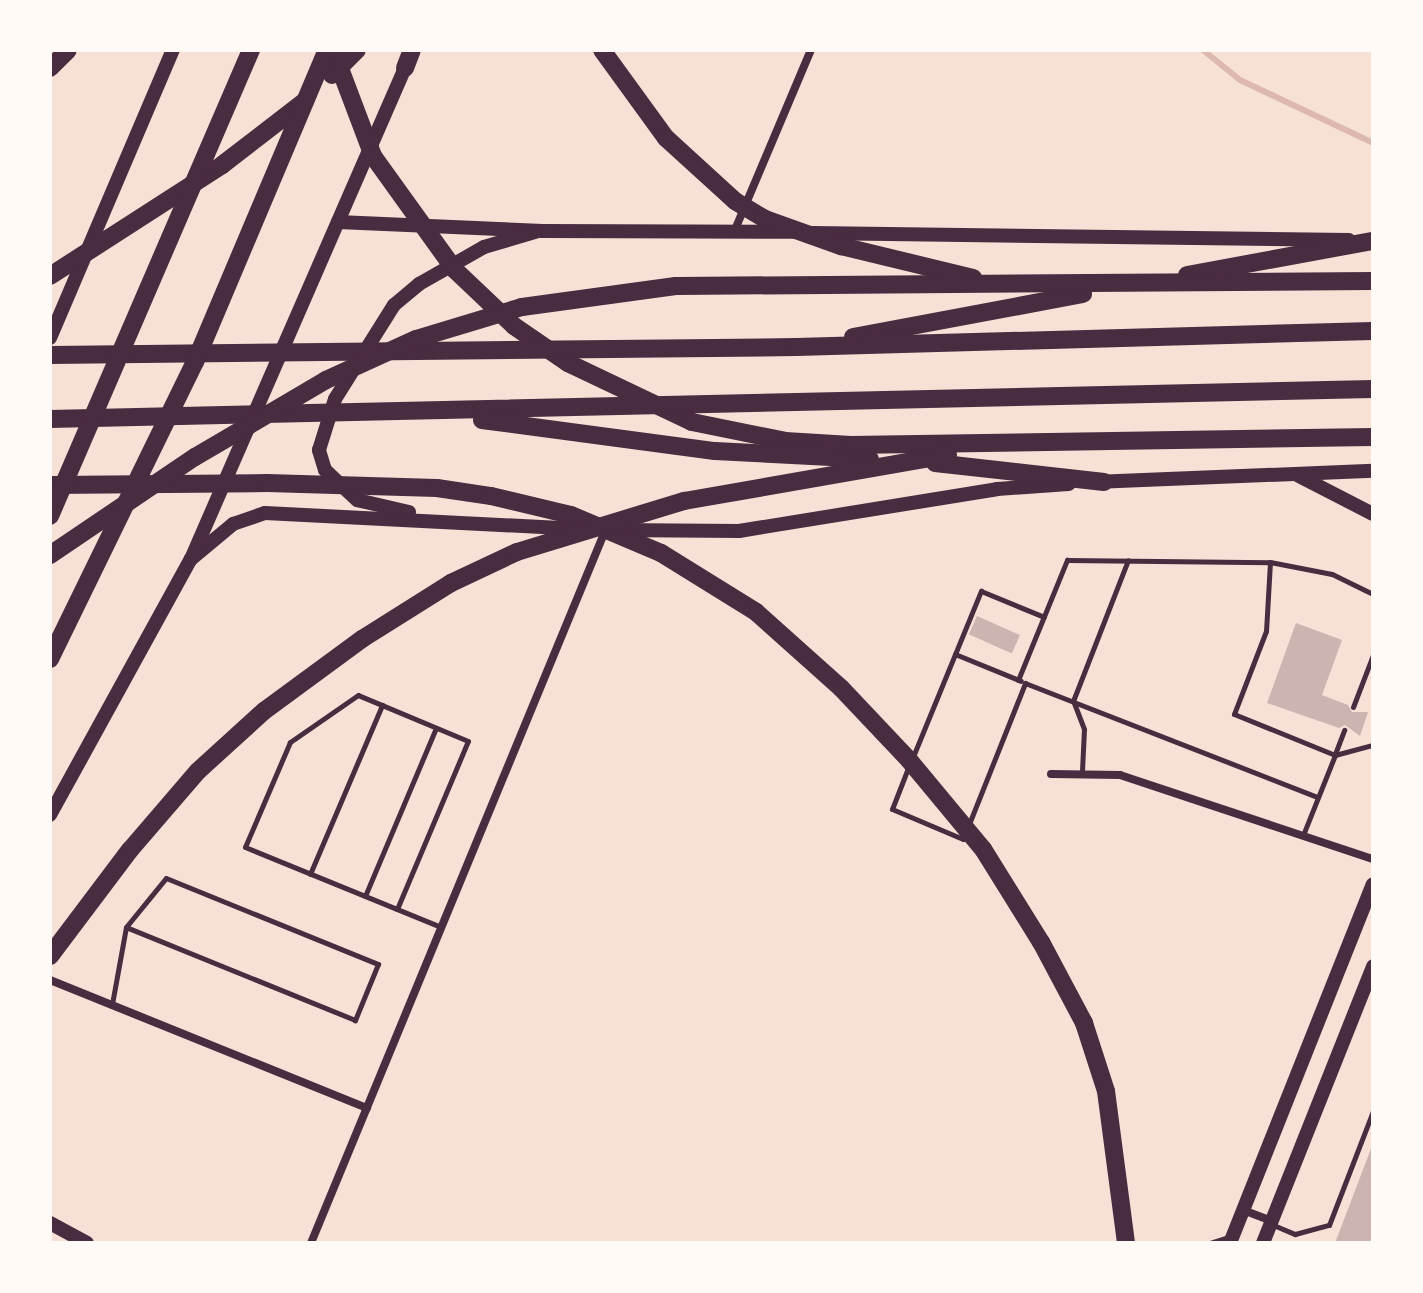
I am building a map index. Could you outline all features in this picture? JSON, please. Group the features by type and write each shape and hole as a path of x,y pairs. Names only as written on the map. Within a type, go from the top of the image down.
{"highway":[{"path":"50,68 68,50"},
{"path":"50,516 251,50"},
{"path":"330,50 373,156 432,243 485,301 568,363 665,411 752,436 814,444 1007,446 1373,437"},
{"path":"50,659 195,362 330,50"},
{"path":"50,276 222,165 304,103 357,50"},
{"path":"405,68 412,50"},
{"path":"602,50 666,138 735,201 765,219 921,268 1015,286"},
{"path":"796,347 1373,240"},
{"path":"50,555 195,457 326,380 416,339 522,307 676,286 1015,286 1373,281"},
{"path":"50,355 796,347 1373,331"},
{"path":"50,419 1373,389"},
{"path":"414,412 715,451 996,466 1104,482"},
{"path":"50,956 130,850 198,771 264,711 362,639 451,583 517,552 684,501 1007,446"},
{"path":"50,485 267,483 437,488 491,496 571,515 661,553 756,612 841,688 909,760 983,849 1041,942 1084,1023 1106,1091 1126,1243"}],"main road":[{"path":"50,338 83,268 173,50"},
{"path":"50,815 191,559 405,68"},
{"path":"338,222 543,231 1373,240"},
{"path":"445,520 357,500 325,470 319,450 335,399 394,305 419,284 484,247 543,231"},
{"path":"50,269 83,268"},
{"path":"191,559 233,524 265,513 605,530 739,531 997,489 1373,471"},
{"path":"1291,473 1338,491 1373,514"},
{"path":"1232,1239 1373,884"},
{"path":"1263,1243 1373,966"},
{"path":"50,1223 87,1243"}],"street":[{"path":"734,232 811,50"},
{"path":"311,1243 605,530"},
{"path":"1051,774 1082,771 1120,775 1373,859"},
{"path":"50,980 367,1108"},
{"path":"1243,1210 1271,1223"}],"lane":[{"path":"1044,617 981,591 892,809 963,839 1067,560 1270,562 1332,574 1373,594"},
{"path":"1082,771 1084,729 1073,701 1128,560"},
{"path":"1270,562 1266,631 1234,714 1335,755 1373,745"},
{"path":"955,654 1318,797"},
{"path":"1353,707 1373,655"},
{"path":"397,909 468,741 358,695 290,742 245,847 441,927"},
{"path":"310,874 382,705"},
{"path":"365,896 436,728"},
{"path":"1303,835 1344,730"},
{"path":"111,1005 126,927 166,878 378,964 355,1020 126,927"},
{"path":"1271,1223 1295,1234 1329,1225 1373,1111"},
{"path":"1294,1243 1295,1234"},
{"path":"1210,1243 1232,1239"}],"building":[{"path":"977,616 1020,635 1012,653 969,634"},
{"path":"1296,623 1342,640 1322,695 1348,705 1352,712 1368,712 1360,736 1345,725 1339,728 1267,703"},
{"path":"1372,1146 1373,1243 1335,1243"}],"waterway":[{"path":"1203,50 1240,80 1373,143"}]}
